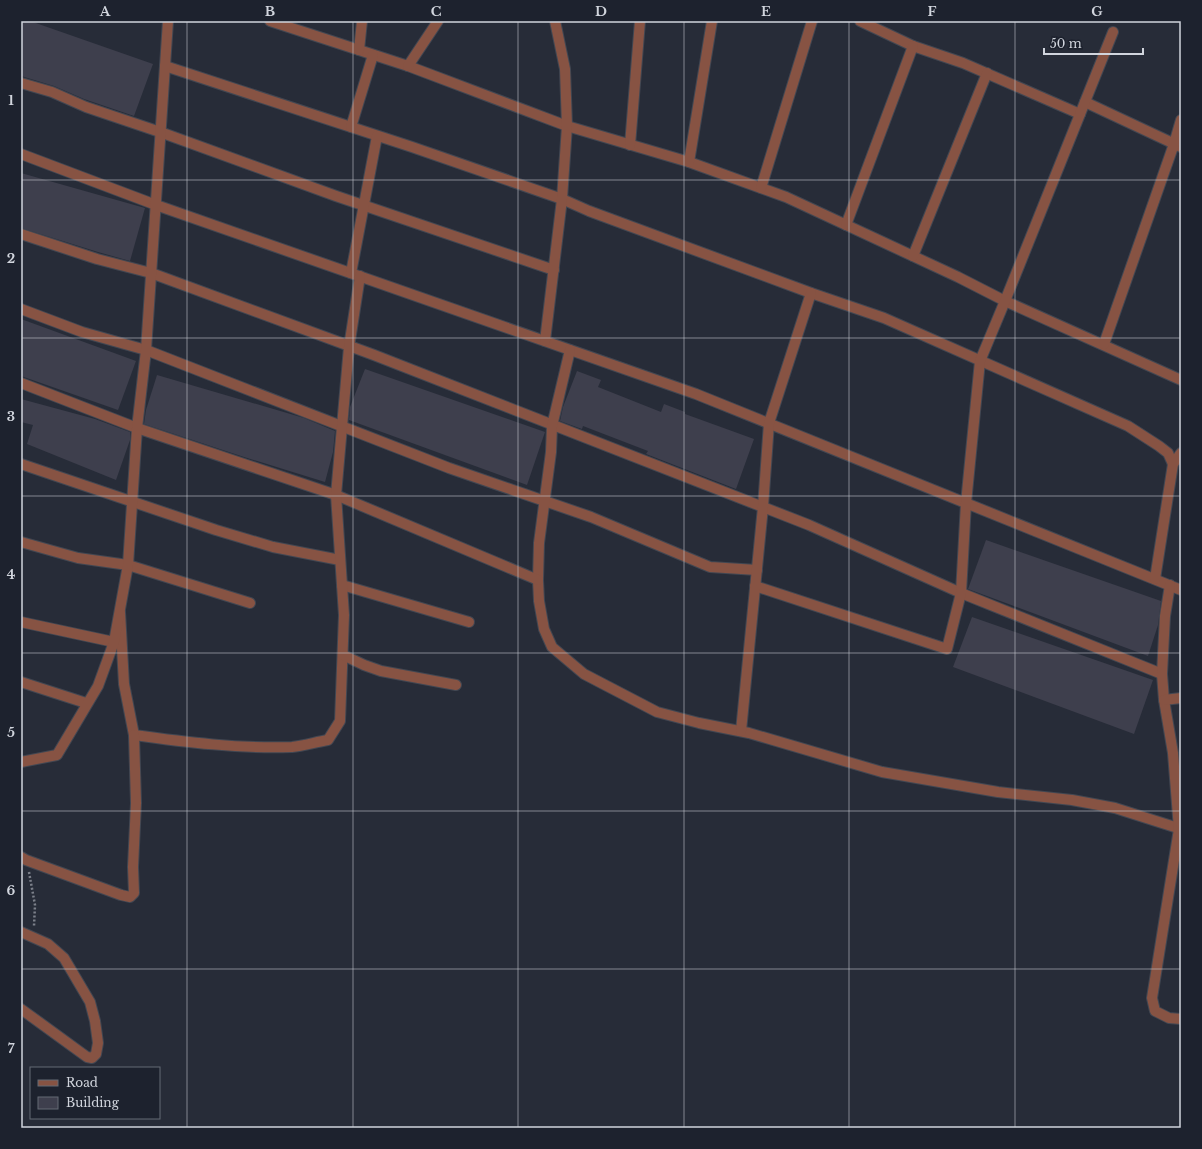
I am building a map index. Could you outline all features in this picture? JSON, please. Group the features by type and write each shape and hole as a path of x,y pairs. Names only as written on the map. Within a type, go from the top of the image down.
{"street":[{"path":"21,762 57,755 86,703 98,686 114,642 120,612 128,565 137,428 146,350 168,21"},
{"path":"270,21 408,66 567,126 689,162 786,197 1006,301 1181,380"},
{"path":"359,50 362,21"},
{"path":"408,66 438,21"},
{"path":"545,341 562,199 567,126 565,69 555,21"},
{"path":"630,145 640,21"},
{"path":"689,162 712,21"},
{"path":"761,188 812,21"},
{"path":"860,21 913,46 964,63 1080,114"},
{"path":"755,586 947,649 961,593 966,503 980,361 1006,301 1113,32"},
{"path":"846,225 913,46"},
{"path":"351,128 373,55"},
{"path":"165,66 562,199 589,211 811,293 884,318 1128,426 1168,453 1173,464"},
{"path":"913,256 987,73"},
{"path":"21,83 52,92 86,106 364,206 554,270"},
{"path":"1085,102 1177,146"},
{"path":"1104,344 1177,146 1181,120"},
{"path":"134,735 182,742 293,747 328,740 340,721 344,615 336,495 356,275 364,206 376,136"},
{"path":"21,154 156,205 696,394 1181,590"},
{"path":"21,234 97,259 151,273 349,347 816,528 961,593 1162,674"},
{"path":"741,731 763,507 769,423 811,293"},
{"path":"21,309 82,332 146,350 449,468 591,516 710,567 757,570"},
{"path":"570,350 552,426 551,452 539,543 538,580 539,601 544,629 552,647 584,674 658,712 699,723 741,731 882,772 998,792 1072,800 1115,808 1180,829"},
{"path":"21,383 137,428 336,495 538,580"},
{"path":"1155,579 1173,464 1181,453"},
{"path":"21,464 216,530 273,547 340,560"},
{"path":"21,542 78,558 128,565 250,603"},
{"path":"342,585 469,622"},
{"path":"1170,586 1163,642 1162,674 1164,700 1173,753 1180,829 1152,998 1155,1012 1169,1018 1181,1019"},
{"path":"23,858 121,895 130,897 134,892 133,868 136,803 134,735 124,684 120,612"},
{"path":"21,622 114,642"},
{"path":"343,655 364,665 382,671 456,685"},
{"path":"21,682 86,703"},
{"path":"1164,700 1181,698"},
{"path":"21,932 48,944 64,958 90,1002 95,1021 98,1043 96,1054 92,1058 87,1057 21,1009"}],"path":[{"path":"23,858 32,885 35,905 33,937"}],"building":[{"path":"21,21 30,21 153,64 134,116 84,99 54,86 21,76"},
{"path":"21,173 145,208 130,261 21,228"},
{"path":"21,319 136,361 118,410 21,376"},
{"path":"365,369 545,432 527,485 349,420 350,407"},
{"path":"577,371 601,380 598,387 661,412 664,404 685,412 685,414 754,439 736,489 646,454 648,451 583,426 582,429 560,421 563,407"},
{"path":"157,375 304,418 335,431 333,452 325,482 144,424 146,410"},
{"path":"21,399 95,419 130,432 130,440 116,480 27,444 33,425 21,422"},
{"path":"986,540 1161,601 1158,625 1148,656 968,589"},
{"path":"972,617 1153,680 1134,734 953,667"}]}
